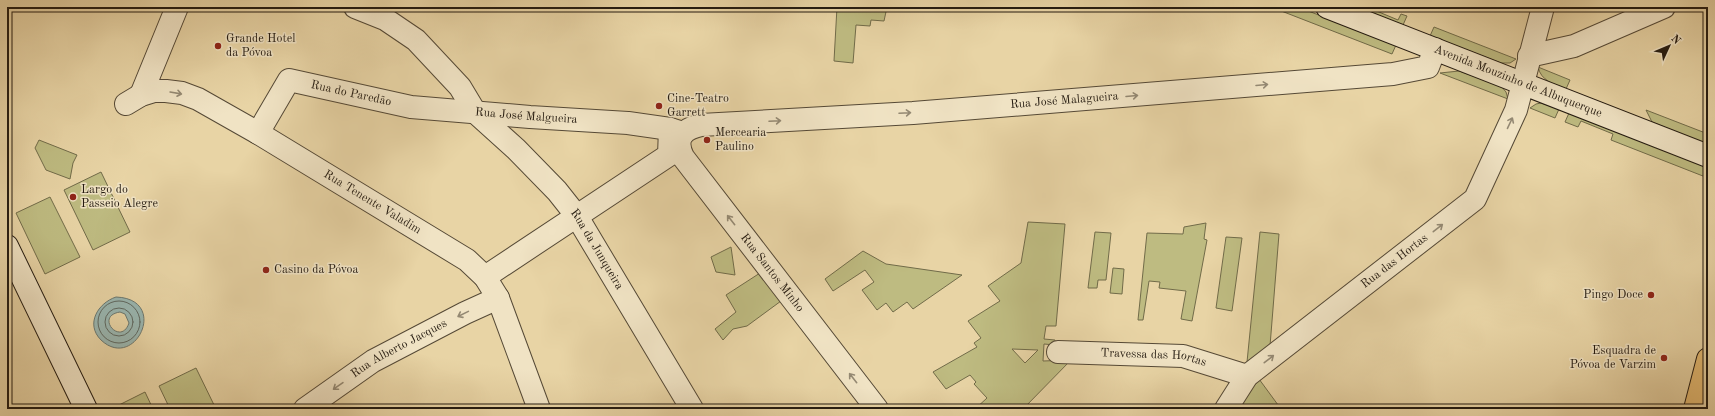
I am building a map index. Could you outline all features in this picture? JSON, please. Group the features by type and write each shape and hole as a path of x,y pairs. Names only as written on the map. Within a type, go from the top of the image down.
{"main road":[{"path":"1694,409 1708,359"}],"street":[{"name":"Rua Tenente Valadim","path":"177,7 134,99 154,91 182,93 198,99 258,133 467,260 485,277 498,298 539,409"},
{"name":"Rua José Malgueira","path":"355,7 387,13 416,40 460,87 475,112 628,123 677,131"},
{"name":"Rua das Hortas","path":"1226,409 1247,376 1475,198 1516,110 1543,7"},
{"path":"1529,56 1574,46 1664,7"},
{"name":"Avenida Mouzinho de Albuquerque","path":"1331,8 1708,156"},
{"name":"Rua José Malagueira","path":"677,131 701,125 936,111 1393,74 1428,67 1435,49"},
{"name":"Rua do Paredão","path":"258,133 289,80 411,107 475,112"},
{"name":"Rua da Junqueira","path":"475,112 522,155 557,192 576,215 678,382 692,409"},
{"path":"485,277 576,215 669,155 668,142 677,131"},
{"name":"Rua Santos Minho","path":"677,131 679,148 683,157 877,409"},
{"path":"7,246 86,409"},
{"name":"Rua Alberto Jacques","path":"305,409 373,361 465,313 498,298"},
{"name":"Travessa das Hortas","path":"1058,352 1183,356 1247,376"}],"shaded area":[{"path":"837,7 887,7 884,21 871,20 870,26 856,25 853,63 834,61"},
{"path":"1271,7 1298,7 1396,45 1392,54"},
{"path":"1356,7 1367,7 1398,20 1401,14 1407,16 1403,25"},
{"path":"1434,27 1516,59 1510,63 1501,63 1430,36"},
{"path":"1538,67 1570,80 1566,89 1545,79"},
{"path":"1459,71 1501,86 1506,92 1508,99 1440,73"},
{"path":"1541,103 1559,109 1555,118 1530,108"},
{"path":"1646,110 1708,134 1708,145 1652,122"},
{"path":"1569,113 1708,167 1708,178 1611,140 1613,134 1581,121 1578,127 1565,122"},
{"path":"39,140 77,155 73,163 70,179 46,170 35,148"},
{"path":"101,172 130,232 93,250 64,190"},
{"path":"50,197 80,257 45,274 16,213"},
{"path":"1028,222 1065,224 1056,326 1046,326 1044,339 1055,340 1055,345 1044,344 1043,361 1071,360 1023,409 975,409 987,398 974,384 976,382 970,375 946,389 933,372 977,347 974,343 981,338 968,321 1000,301 988,286 1021,263","holes":["1012,349 1038,350 1025,363"]},
{"path":"1206,223 1204,239 1207,240 1192,321 1181,319 1186,291 1159,288 1160,282 1149,281 1143,320 1138,320 1147,233 1183,234 1184,227"},
{"path":"1095,232 1111,233 1106,280 1098,280 1097,288 1088,288"},
{"path":"1260,232 1279,234 1270,346 1247,362"},
{"path":"1226,237 1242,238 1232,311 1216,308"},
{"path":"731,247 735,275 716,272 711,257"},
{"path":"863,251 886,264 962,275 913,309 907,302 893,312 886,303 877,310 862,290 874,282 865,270 833,291 825,279"},
{"path":"1113,268 1124,269 1122,294 1110,293"},
{"path":"760,273 781,301 747,326 733,329 723,340 715,329 736,312 726,295"},
{"path":"196,368 216,409 170,409 159,386"},
{"path":"1259,379 1281,409 1235,409"},
{"path":"145,392 153,409 111,409"}],"water":[{"path":"116,297 132,301 141,309 144,320 142,331 135,341 125,347 114,347 101,340 96,334 94,321 96,315 99,309","holes":["120,312 125,314 129,323 125,330 121,332 116,331 109,324 109,319 113,315"]}],"place":[{"name":"Grande Hotel da Póvoa","path":"218,46"},
{"name":"Cine-Teatro Garrett","path":"659,106"},
{"name":"Mercearia Paulino","path":"707,140"},
{"name":"Largo do Passeio Alegre","path":"73,197"},
{"name":"Casino da Póvoa","path":"266,270"},
{"name":"Pingo Doce","path":"1651,295"},
{"name":"Esquadra de Póvoa de Varzim","path":"1664,358"}]}
